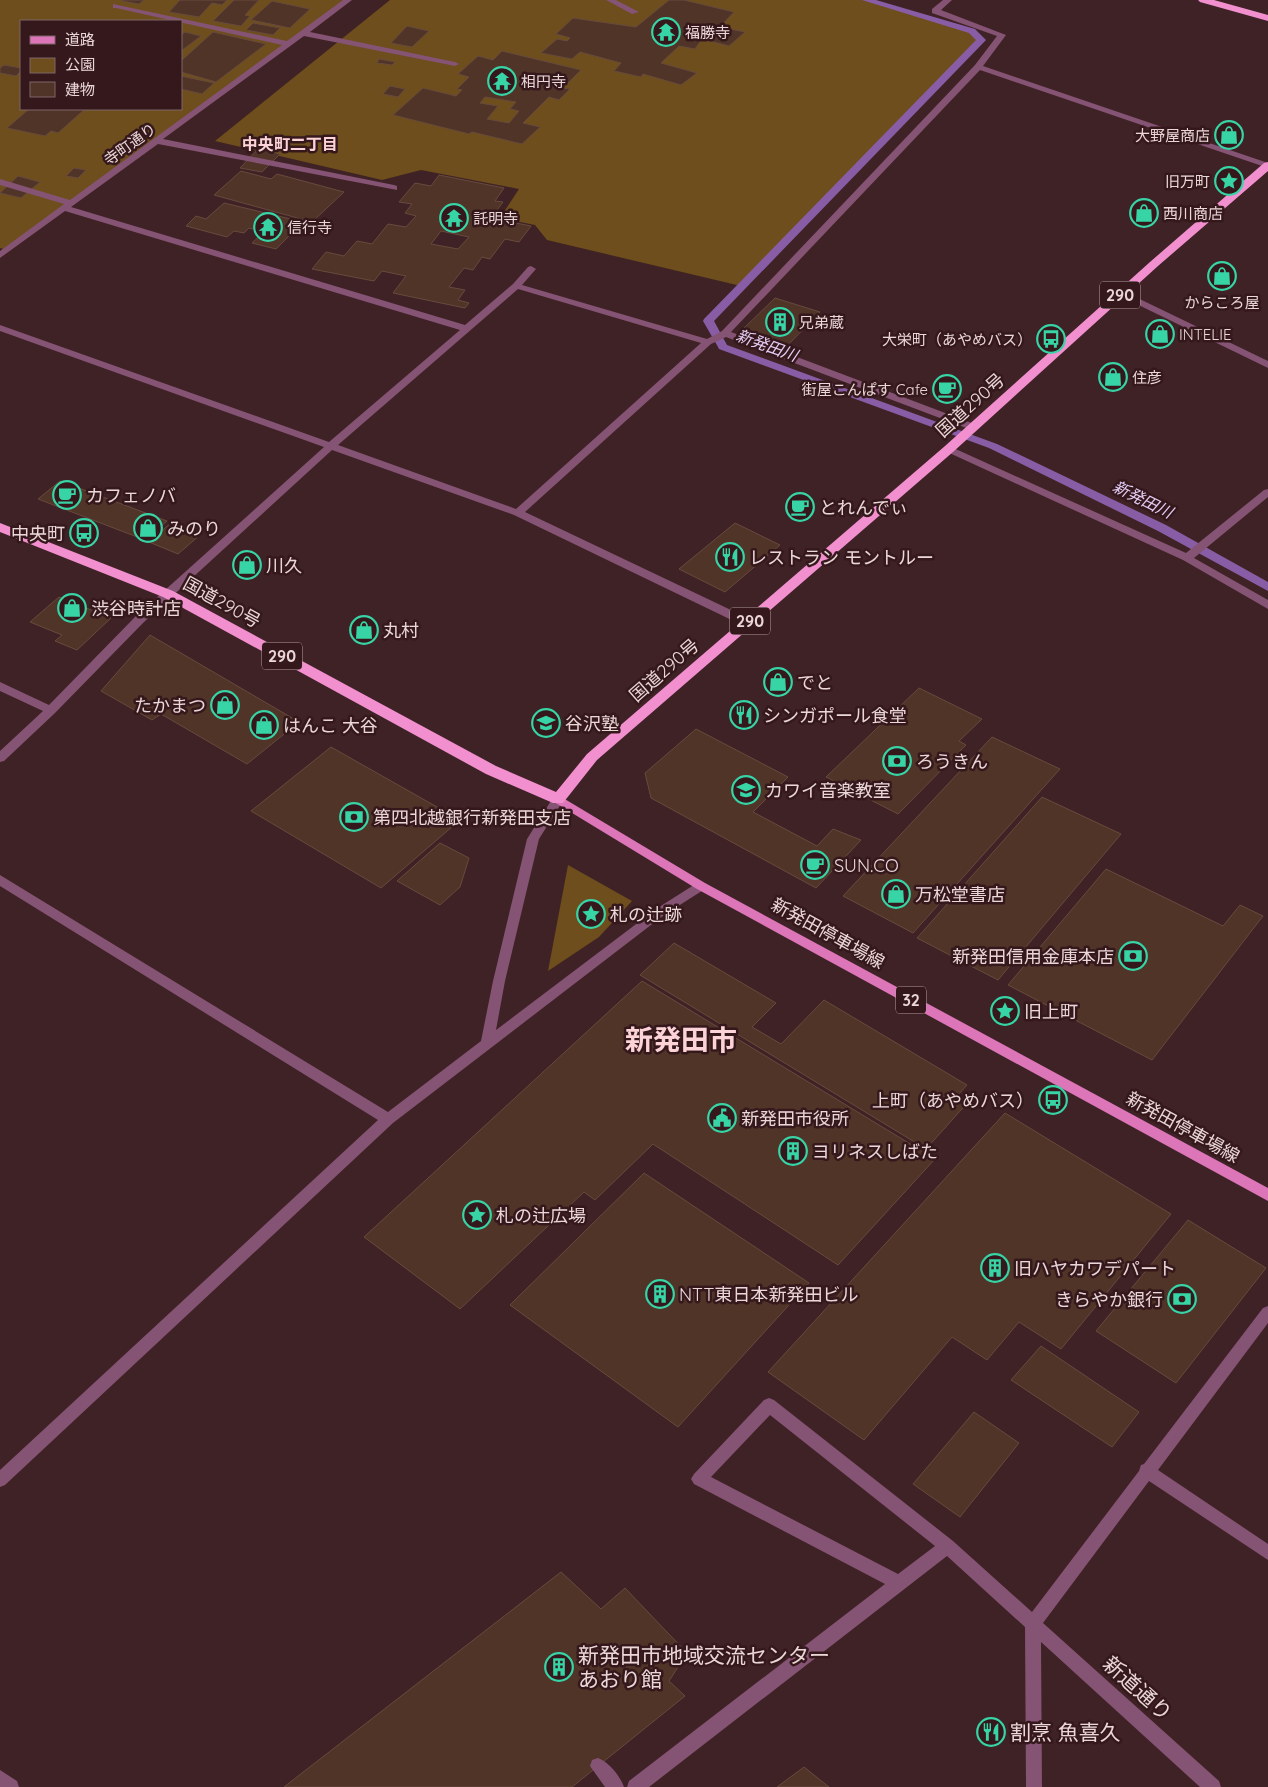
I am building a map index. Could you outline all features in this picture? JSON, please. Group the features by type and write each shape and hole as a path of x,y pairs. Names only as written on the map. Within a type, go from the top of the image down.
{"highway":[{"path":"1203,0 1268,18"},
{"name":"国道290号","path":"0,526 168,594 491,770 558,799 592,757 949,449 1121,293 1268,165"}],"main road":[{"name":"新発田停車場線","path":"558,799 701,886 1268,1195"}],"street":[{"name":"寺町通り","path":"0,255 348,0"},
{"path":"610,0 635,12"},
{"path":"518,513 708,342 725,332 978,67 1002,35 935,11 948,0"},
{"path":"116,6 180,20"},
{"path":"182,20 289,44"},
{"path":"303,33 455,64"},
{"path":"978,67 1268,165"},
{"path":"158,141 394,188"},
{"path":"0,182 68,206 467,329"},
{"path":"0,758 51,710 139,620 331,446 516,286 532,269"},
{"path":"516,286 708,342"},
{"path":"1121,293 1268,365"},
{"path":"0,328 518,513 748,623"},
{"path":"725,332 973,427"},
{"path":"949,449 1187,558 1268,605"},
{"path":"1187,558 1268,492"},
{"path":"0,686 51,710"},
{"path":"487,1044 499,981 533,839 558,799"},
{"path":"0,880 388,1119"},
{"path":"0,1480 388,1119 660,912 701,886"},
{"path":"1034,1787 1033,1623 1146,1470 1268,1312"},
{"name":"新道通り","path":"899,1583 698,1479 769,1405 947,1546 1213,1787"},
{"path":"1146,1470 1268,1554"},
{"path":"635,1787 947,1546"},
{"path":"598,1766 616,1787"},
{"path":"0,1778 11,1787"}],"green space":[{"path":"0,0 347,0 7,250 0,248"},
{"path":"390,0 866,0 972,31 981,40 741,286 547,240 535,225 500,218 519,189 421,170 382,180 215,141"},
{"path":"568,865 632,901 599,937 548,971"}],"building":[{"path":"123,0 144,0 139,4"},
{"path":"180,0 227,0 222,5 212,3 199,17 169,12"},
{"path":"234,0 259,0 245,15 250,16 241,26 213,21"},
{"path":"669,0 684,0 734,12 720,27 745,32 729,46 702,39 695,49 679,46 661,63 697,73 681,85 643,74 641,77 614,71 621,63 580,52 572,59 541,53 557,39 567,41 570,38 556,34 573,18 636,27"},
{"path":"272,1 310,9 290,28 251,20"},
{"path":"253,23 280,28 273,35 246,30"},
{"path":"407,26 429,31 412,47 391,43"},
{"path":"185,32 201,36 182,50 182,34"},
{"path":"213,32 266,44 216,82 182,72 182,60"},
{"path":"502,51 581,70 563,88 570,89 559,100 549,97 523,123 540,127 522,144 472,132 469,134 393,115 423,88 456,96 462,90 457,89 469,77 458,74 478,56 493,60","holes":["485,97 516,102 510,109 519,111 509,123 487,119 498,106 480,103"]},
{"path":"379,59 395,62 392,65 377,63"},
{"path":"4,65 20,68 20,72 16,76 0,73 0,68"},
{"path":"182,76 214,83 202,94 182,89"},
{"path":"390,86 405,89 398,97 383,94"},
{"path":"28,110 84,110 58,133 51,131 45,136 7,128"},
{"path":"258,149 280,154 262,172 240,168"},
{"path":"74,168 86,170 78,178 66,176"},
{"path":"241,171 271,179 277,174 344,192 312,222 214,195"},
{"path":"439,175 504,188 495,201 503,202 491,218 531,226 519,242 505,239 490,259 482,257 473,270 464,268 449,287 465,290 458,300 469,303 465,308 393,293 406,276 382,271 374,281 312,269 326,252 344,256 357,241 372,244 388,224 406,227 416,216 405,213 412,204 399,202 415,183 431,186","holes":["441,231 469,237 458,249 431,244"]},
{"path":"18,176 40,182 21,198 0,193"},
{"path":"224,203 303,222 276,249 252,243 264,232 249,228 244,233 234,231 227,237 186,226 196,216 206,219"},
{"name":"兄弟蔵","path":"775,298 820,312 786,347 740,332"},
{"path":"60,481 167,521 145,540 38,499"},
{"path":"172,522 201,534 178,554 149,542"},
{"name":"レストラン モントルー","path":"735,523 780,545 725,592 679,569"},
{"path":"59,597 111,618 77,650 55,641 62,635 30,622"},
{"path":"150,635 299,722 247,764 161,714 152,720 101,691"},
{"name":"ろうきん","path":"919,688 982,719 959,741 966,745 898,814 826,777"},
{"path":"696,729 788,777 753,812 817,846 833,829 861,840 816,888 651,798 645,773"},
{"path":"992,737 1060,769 913,933 843,896"},
{"path":"331,747 460,820 381,888 251,811"},
{"path":"1042,797 1121,834 998,980 917,938"},
{"path":"440,843 469,858 460,887 440,905 397,881"},
{"name":"新発田信用金庫本店","path":"1106,869 1223,926 1240,905 1263,916 1152,1060 1008,985"},
{"path":"674,943 776,1003 752,1027 781,1044 824,1000 967,1085 958,1095 969,1101 926,1149 640,975"},
{"name":"ヨリネスしばた","path":"642,981 935,1159 838,1265 653,1144 595,1200 584,1192 460,1309 364,1237"},
{"name":"旧ハヤカワデパート","path":"1005,1113 1171,1214 1061,1349 1019,1322 987,1360 952,1337 864,1440 768,1372"},
{"name":"NTT東日本新発田ビル","path":"644,1173 809,1283 678,1427 510,1305"},
{"name":"きらやか銀行","path":"1188,1220 1266,1268 1176,1383 1096,1331"},
{"path":"1041,1346 1139,1412 1112,1447 1011,1380"},
{"path":"974,1412 1019,1443 960,1517 913,1484"},
{"name":"新発田市地域交流センター あおり館","path":"561,1572 601,1609 625,1588 687,1653 669,1681 685,1696 572,1787 284,1787"},
{"path":"804,1767 829,1787 777,1787"}],"waterway":[{"name":"新発田川","path":"866,0 972,31 981,40 708,321 723,347 993,446 1162,528 1268,587"}],"place":[{"name":"福勝寺","path":"666,32"},
{"name":"相円寺","path":"502,81"},
{"name":"大野屋商店","path":"1229,135"},
{"name":"旧万町","path":"1229,181"},
{"name":"西川商店","path":"1144,213"},
{"name":"託明寺","path":"454,218"},
{"name":"信行寺","path":"268,227"},
{"name":"からころ屋","path":"1222,276"},
{"name":"兄弟蔵","path":"780,322"},
{"name":"INTELIE","path":"1160,334"},
{"name":"大栄町（あやめバス）","path":"1051,339"},
{"name":"住彦","path":"1113,377"},
{"name":"街屋こんぱす Cafe","path":"947,389"},
{"name":"カフェノバ","path":"67,495"},
{"name":"とれんでぃ","path":"800,507"},
{"name":"みのり","path":"148,528"},
{"name":"中央町","path":"84,533"},
{"name":"レストラン モントルー","path":"730,557"},
{"name":"川久","path":"247,565"},
{"name":"渋谷時計店","path":"72,608"},
{"name":"丸村","path":"364,630"},
{"name":"でと","path":"778,682"},
{"name":"たかまつ","path":"225,705"},
{"name":"シンガポール食堂","path":"744,715"},
{"name":"谷沢塾","path":"546,723"},
{"name":"はんこ 大谷","path":"264,725"},
{"name":"ろうきん","path":"897,761"},
{"name":"カワイ音楽教室","path":"746,790"},
{"name":"第四北越銀行新発田支店","path":"354,817"},
{"name":"SUN.CO","path":"815,865"},
{"name":"万松堂書店","path":"896,894"},
{"name":"札の辻跡","path":"591,914"},
{"name":"新発田信用金庫本店","path":"1133,956"},
{"name":"旧上町","path":"1005,1011"},
{"name":"上町（あやめバス）","path":"1053,1100"},
{"name":"新発田市役所","path":"722,1118"},
{"name":"ヨリネスしばた","path":"793,1151"},
{"name":"札の辻広場","path":"477,1215"},
{"name":"旧ハヤカワデパート","path":"995,1268"},
{"name":"NTT東日本新発田ビル","path":"660,1294"},
{"name":"きらやか銀行","path":"1182,1299"},
{"name":"新発田市地域交流センター あおり館","path":"559,1667"},
{"name":"割烹 魚喜久","path":"991,1732"}],"district":[{"name":"中央町二丁目","path":"290,144"},
{"name":"新発田市","path":"681,1039"}]}
